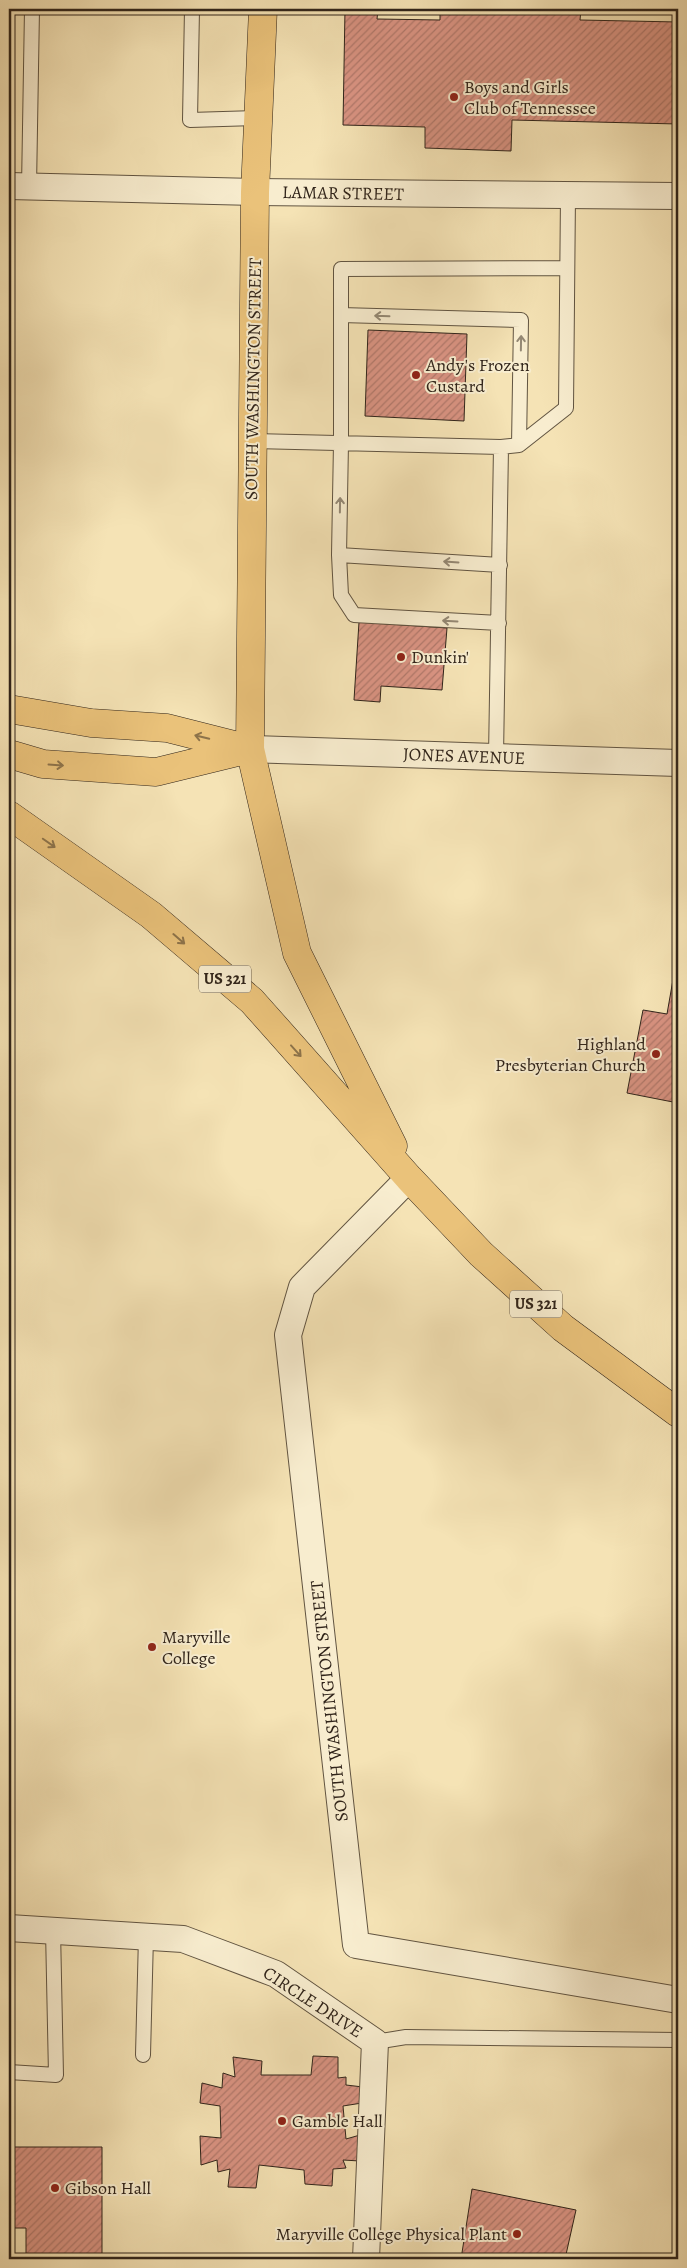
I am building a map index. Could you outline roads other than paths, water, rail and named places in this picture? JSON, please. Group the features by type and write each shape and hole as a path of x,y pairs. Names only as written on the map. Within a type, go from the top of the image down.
{"main road":[{"name":"SOUTH WASHINGTON STREET","path":"250,749 255,192 263,9"},
{"path":"9,709 91,723 167,728 250,749"},
{"path":"9,754 42,764 156,772 250,749"},
{"name":"US 321","path":"250,749 297,953 409,1178"},
{"name":"US 321","path":"9,815 151,915 252,1001 409,1178 481,1254 563,1328 677,1409"}],"street":[{"name":"LAMAR STREET","path":"19,186 255,192 678,196"},
{"name":"JONES AVENUE","path":"250,749 678,763"},
{"name":"SOUTH WASHINGTON STREET","path":"409,1178 302,1287 288,1335 356,1945 677,2000"},
{"name":"CIRCLE DRIVE","path":"9,1928 183,1938 276,1974 375,2042 366,2259"}],"lane":[{"path":"19,186 32,9"},
{"path":"192,9 190,120 258,118"},
{"path":"253,441 501,447 519,444 566,408 568,195"},
{"path":"499,623 354,615 341,595 338,555 341,443 341,269 567,268"},
{"path":"341,315 521,320 519,444"},
{"path":"496,757 501,447"},
{"path":"338,555 500,565"},
{"path":"9,2072 56,2075 53,1930"},
{"path":"142,2055 146,1936"},
{"path":"375,2042 406,2037 678,2040"}],"place":[{"name":"Boys and Girls Club of Tennessee","path":"454,97"},
{"name":"Andy's Frozen Custard","path":"416,375"},
{"name":"Dunkin'","path":"401,657"},
{"name":"Highland Presbyterian Church","path":"656,1054"},
{"name":"Maryville College","path":"152,1647"},
{"name":"Gamble Hall","path":"282,2121"},
{"name":"Gibson Hall","path":"55,2188"},
{"name":"Maryville College Physical Plant","path":"517,2234"}]}
